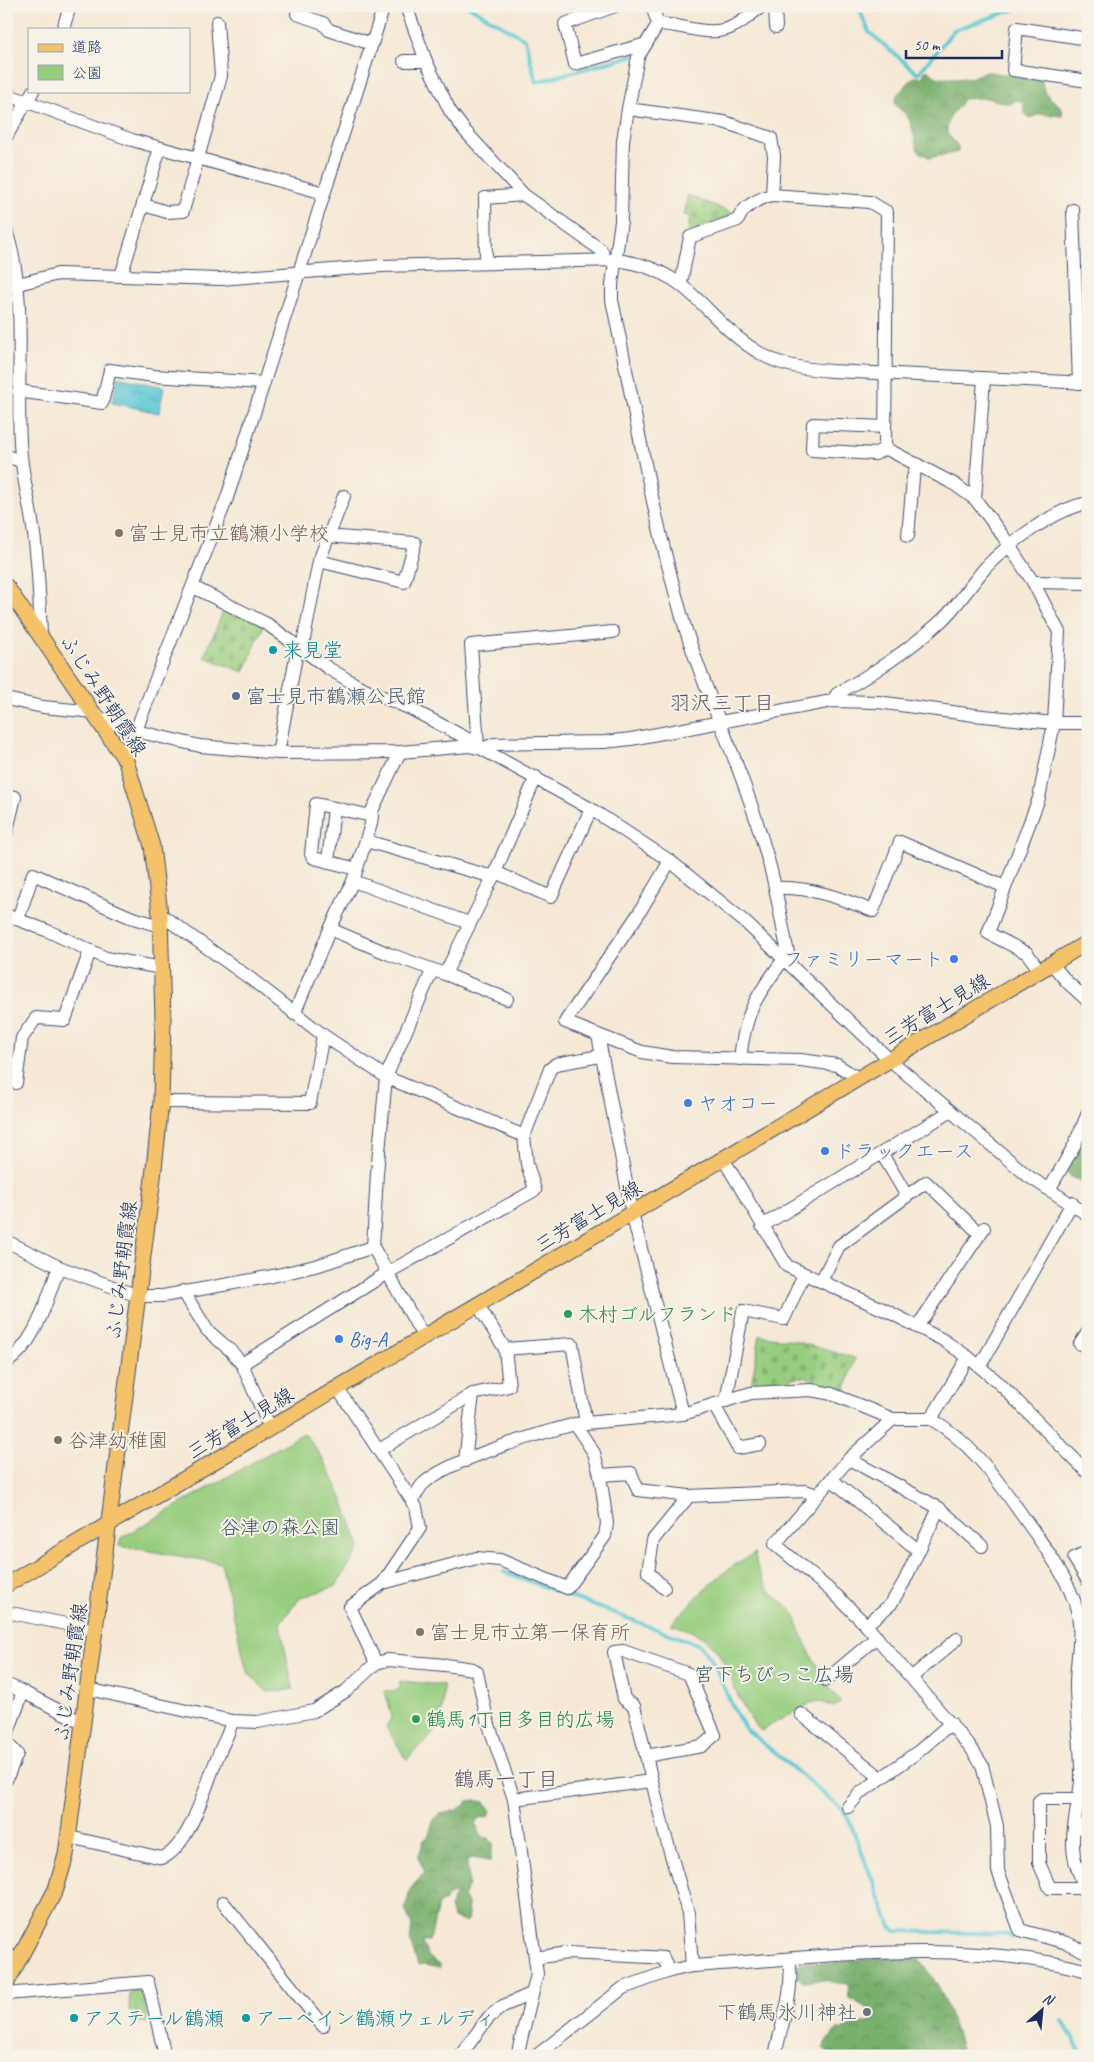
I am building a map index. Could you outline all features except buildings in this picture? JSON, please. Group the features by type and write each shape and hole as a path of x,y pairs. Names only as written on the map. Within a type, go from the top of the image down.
{"main road":[{"name":"ふじみ野朝霞線","path":"6,586 41,634 126,761 152,846 160,919 162,968 161,1102 110,1524 69,1837 63,1870 56,1888 6,1984"},
{"name":"三芳富士見線","path":"6,1585 1088,942"}],"street":[{"path":"63,28 70,6"},
{"path":"299,6 297,14 323,23 329,30 372,44"},
{"path":"126,761 227,498 384,6"},
{"path":"406,6 426,61 450,111 460,124 524,195 611,259"},
{"path":"615,6 566,24 575,64 646,44"},
{"path":"652,6 658,24 638,57 623,141 621,221 611,259 612,300 646,464 650,493 682,618 757,824 775,888 788,963"},
{"path":"658,24 676,24 707,32 719,30 734,27 752,12 763,6"},
{"path":"775,6 776,27"},
{"path":"144,205 167,212 183,211 221,76 217,22"},
{"path":"1088,39 1018,28 1013,70 1088,81"},
{"path":"404,61 426,61"},
{"path":"6,94 30,96 98,129 324,193"},
{"path":"6,136 30,96"},
{"path":"628,109 724,122 771,138 774,156 772,195"},
{"path":"121,276 160,148"},
{"path":"486,263 485,198 524,195"},
{"path":"681,283 690,238 738,220 741,212 753,203 772,195 870,202 887,212 884,374 885,448"},
{"path":"11,285 58,274 220,279 300,274 336,268 611,259 648,266 681,283 744,341 773,360 809,370 1084,383 1072,210"},
{"path":"6,231 13,259 11,285 18,311 18,391 21,461 37,554 41,634"},
{"path":"18,391 102,403 110,370 154,376 264,384"},
{"path":"975,499 984,379"},
{"path":"885,427 813,424 812,450 876,454 885,448"},
{"path":"885,448 918,464 975,499 1003,536 1033,582 1058,632 1054,723 1039,798 988,933 1027,953 1067,982 1088,1001"},
{"path":"6,456 21,461"},
{"path":"908,536 913,478 918,464"},
{"path":"278,753 320,561 327,536 344,496"},
{"path":"832,701 837,694 885,666 938,624 954,609 988,565 1009,547 1072,506 1088,503"},
{"path":"320,561 404,582 415,543 327,536"},
{"path":"1033,582 1088,584"},
{"path":"192,588 267,624 358,686 411,709 536,777 590,809 670,861 745,922 890,1060 1028,1176 1088,1215"},
{"path":"480,748 471,645 613,632"},
{"path":"6,699 43,707 94,712 102,719 136,731 200,746 278,753 400,752 480,748 494,744 604,742 719,723 832,701 878,702 1054,723 1088,723"},
{"path":"294,1014 330,928 355,875 366,841 372,816 370,815 400,752"},
{"path":"445,974 494,875 536,777"},
{"path":"6,795 15,797 6,834"},
{"path":"370,815 316,804 311,854 314,858 328,862 469,923"},
{"path":"328,862 334,808"},
{"path":"366,841 494,875 552,897 590,809"},
{"path":"775,888 791,887 873,911 900,842 1005,886"},
{"path":"670,861 639,913 565,1022 642,1052 672,1057 801,1060 837,1065 858,1078"},
{"path":"162,968 106,958 12,917 33,874 130,916 160,919 251,979 323,1035 386,1076 524,1136"},
{"path":"330,928 432,971 445,974 507,999"},
{"path":"16,1083 22,1038 36,1018 65,1020 90,951"},
{"path":"740,1059 746,1021 756,996 788,963"},
{"path":"423,1336 373,1247 376,1173 386,1076 432,971"},
{"path":"161,1102 310,1103 323,1035"},
{"path":"598,1035 600,1056 632,1213 682,1414"},
{"path":"242,1364 387,1273 535,1190 527,1164 524,1136 550,1068 556,1064 600,1056"},
{"path":"762,1226 951,1111"},
{"path":"1049,1190 1074,1146 1088,1113"},
{"path":"882,1154 908,1196"},
{"path":"724,1160 787,1266 943,1340 968,1357 980,1366 1088,1473"},
{"path":"822,1281 840,1246 926,1182 982,1231 917,1327"},
{"path":"1072,1203 1088,1204"},
{"path":"980,1366 1072,1203"},
{"path":"6,1241 59,1267 138,1296 163,1296 273,1276 319,1265 373,1247"},
{"path":"6,1364 22,1350 36,1326 59,1267"},
{"path":"760,1444 738,1448 720,1403 743,1311 784,1319 804,1274"},
{"path":"183,1291 207,1330 232,1351 242,1364 270,1428"},
{"path":"379,1450 474,1394 509,1386 505,1350 478,1305"},
{"path":"1080,1344 1088,1332"},
{"path":"376,1663 350,1606 384,1583 477,1558 500,1560 568,1588 604,1536 607,1523 600,1475 594,1453 580,1424 572,1344 505,1350"},
{"path":"930,1419 968,1357"},
{"path":"338,1388 416,1507 420,1528 384,1583"},
{"path":"412,1502 421,1486 433,1476 465,1461 580,1424 682,1414 751,1393 811,1390 832,1394 893,1419 930,1419 952,1434 985,1466 1044,1545 1071,1594 1077,1610 1082,1665 1084,1784 1078,1799 1073,1843 1074,1857 1086,1891 1052,1889 1039,1864 1039,1801 1042,1799 1078,1799"},
{"path":"465,1461 474,1394"},
{"path":"536,2056 623,1988 670,1970 692,1966 888,1952 982,1953 1084,1970 1087,1950 1067,1942 1020,1930 998,1871 997,1826 982,1765 951,1723 878,1637 837,1596 775,1544 849,1459 893,1419"},
{"path":"849,1459 938,1508 982,1546"},
{"path":"600,1475 631,1473 638,1490 689,1496 805,1491 817,1495"},
{"path":"831,1479 919,1551"},
{"path":"664,1588 648,1572 653,1540 689,1496"},
{"path":"866,1625 890,1604 919,1551 938,1508"},
{"path":"1088,1551 1074,1558 1088,1581"},
{"path":"6,1612 96,1630"},
{"path":"826,1680 878,1637"},
{"path":"912,1677 957,1639"},
{"path":"646,1756 702,1746 715,1735 689,1674 623,1650 614,1652 624,1699 634,1706 651,1781 688,1913 692,1966"},
{"path":"88,1689 232,1720 258,1722 314,1711 346,1691 376,1663 388,1660 446,1665 473,1669 478,1672 487,1720 514,1799 536,1958 537,1974 530,1994 517,2056"},
{"path":"6,1684 83,1723"},
{"path":"6,1736 24,1692"},
{"path":"801,1714 881,1778"},
{"path":"69,1837 162,1858 169,1855 183,1837 204,1793 218,1754 229,1736 232,1720"},
{"path":"848,1807 859,1794 920,1751 951,1723"},
{"path":"6,1742 17,1754 6,1780"},
{"path":"514,1799 651,1781"},
{"path":"1075,1822 1088,1832"},
{"path":"223,1902 323,2026"},
{"path":"6,1950 15,1967"},
{"path":"536,1958 567,1953 663,1958 670,1970"},
{"path":"775,2056 788,2002 792,1972 789,1959"},
{"path":"6,1994 148,1982 165,2056"},
{"path":"460,2056 488,2018 503,2006 530,1994"}],"green space":[{"path":"925,71 929,71 936,77 943,78 968,78 989,72 1042,80 1046,94 1061,107 1062,116 1041,114 1029,118 1024,112 1024,102 1016,100 1011,104 986,98 963,99 949,120 947,133 958,146 958,152 929,158 919,152 909,120 895,101 897,95 914,77 922,78"},
{"path":"688,195 735,214 688,232 690,216 684,215"},
{"path":"225,607 264,625 244,672 204,657"},
{"path":"1088,1119 1088,1178 1083,1183 1070,1176 1065,1169"},
{"path":"760,1335 794,1341 855,1358 845,1393 814,1384 815,1380 805,1377 791,1378 788,1388 750,1391"},
{"name":"谷津の森公園","path":"304,1433 323,1459 330,1473 344,1502 360,1547 336,1586 300,1598 280,1623 293,1689 267,1692 247,1672 221,1563 119,1546 121,1538"},
{"name":"宮下ちびっこ広場","path":"755,1553 756,1562 766,1586 784,1604 792,1609 806,1645 826,1683 841,1703 834,1707 819,1701 810,1703 761,1731 744,1709 728,1671 715,1649 698,1635 671,1624 720,1576"},
{"name":"鶴馬1丁目多目的広場","path":"400,1681 443,1685 443,1705 438,1726 407,1760 386,1727 392,1717 385,1691 399,1690"},
{"path":"468,1801 485,1802 491,1811 489,1816 480,1818 475,1824 482,1838 488,1838 493,1843 490,1861 472,1858 467,1862 469,1885 463,1897 468,1903 468,1919 465,1922 453,1918 450,1906 456,1893 446,1897 445,1901 438,1904 429,1941 424,1941 422,1944 429,1957 440,1965 440,1968 425,1965 418,1966 410,1941 412,1926 405,1908 411,1888 425,1872 418,1858 424,1840 428,1837 433,1821 439,1814 455,1810 462,1807"},
{"path":"884,1957 919,1960 928,1970 941,1993 964,2056 830,2056 823,2048 835,2031 874,2020 874,2012 849,1998 848,1983 823,1980 805,1982 799,1979 796,1967 810,1962 829,1963"},
{"path":"142,1991 148,2023 139,2022 139,2012 129,2011 130,1992"}],"water":[{"path":"118,377 164,387 159,413 112,403"}],"waterway":[{"path":"468,6 525,39 536,82 635,55"},
{"path":"858,6 869,32 918,74 954,30 1024,6"},
{"path":"504,1572 699,1645 714,1664 734,1709 746,1729 842,1809 849,1820 891,1927 896,1931 1007,1934 1012,1938"},
{"path":"1063,2021 1083,2056"}],"place":[{"name":"富士見市立鶴瀬小学校","path":"119,533"},
{"name":"来見堂","path":"273,650"},
{"name":"富士見市鶴瀬公民館","path":"236,696"},
{"name":"ファミリーマート","path":"954,959"},
{"name":"ヤオコー","path":"688,1103"},
{"name":"ドラックエース","path":"825,1151"},
{"name":"木村ゴルフランド","path":"568,1314"},
{"name":"Big-A","path":"339,1339"},
{"name":"谷津幼稚園","path":"58,1440"},
{"name":"富士見市立第一保育所","path":"420,1632"},
{"name":"鶴馬1丁目多目的広場","path":"416,1719"},
{"name":"下鶴馬氷川神社","path":"867,2012"},
{"name":"アステール鶴瀬","path":"74,2018"},
{"name":"アーベイン鶴瀬ウェルディ","path":"246,2018"}],"district":[{"name":"羽沢三丁目","path":"722,703"},
{"name":"鶴馬一丁目","path":"506,1779"}]}
